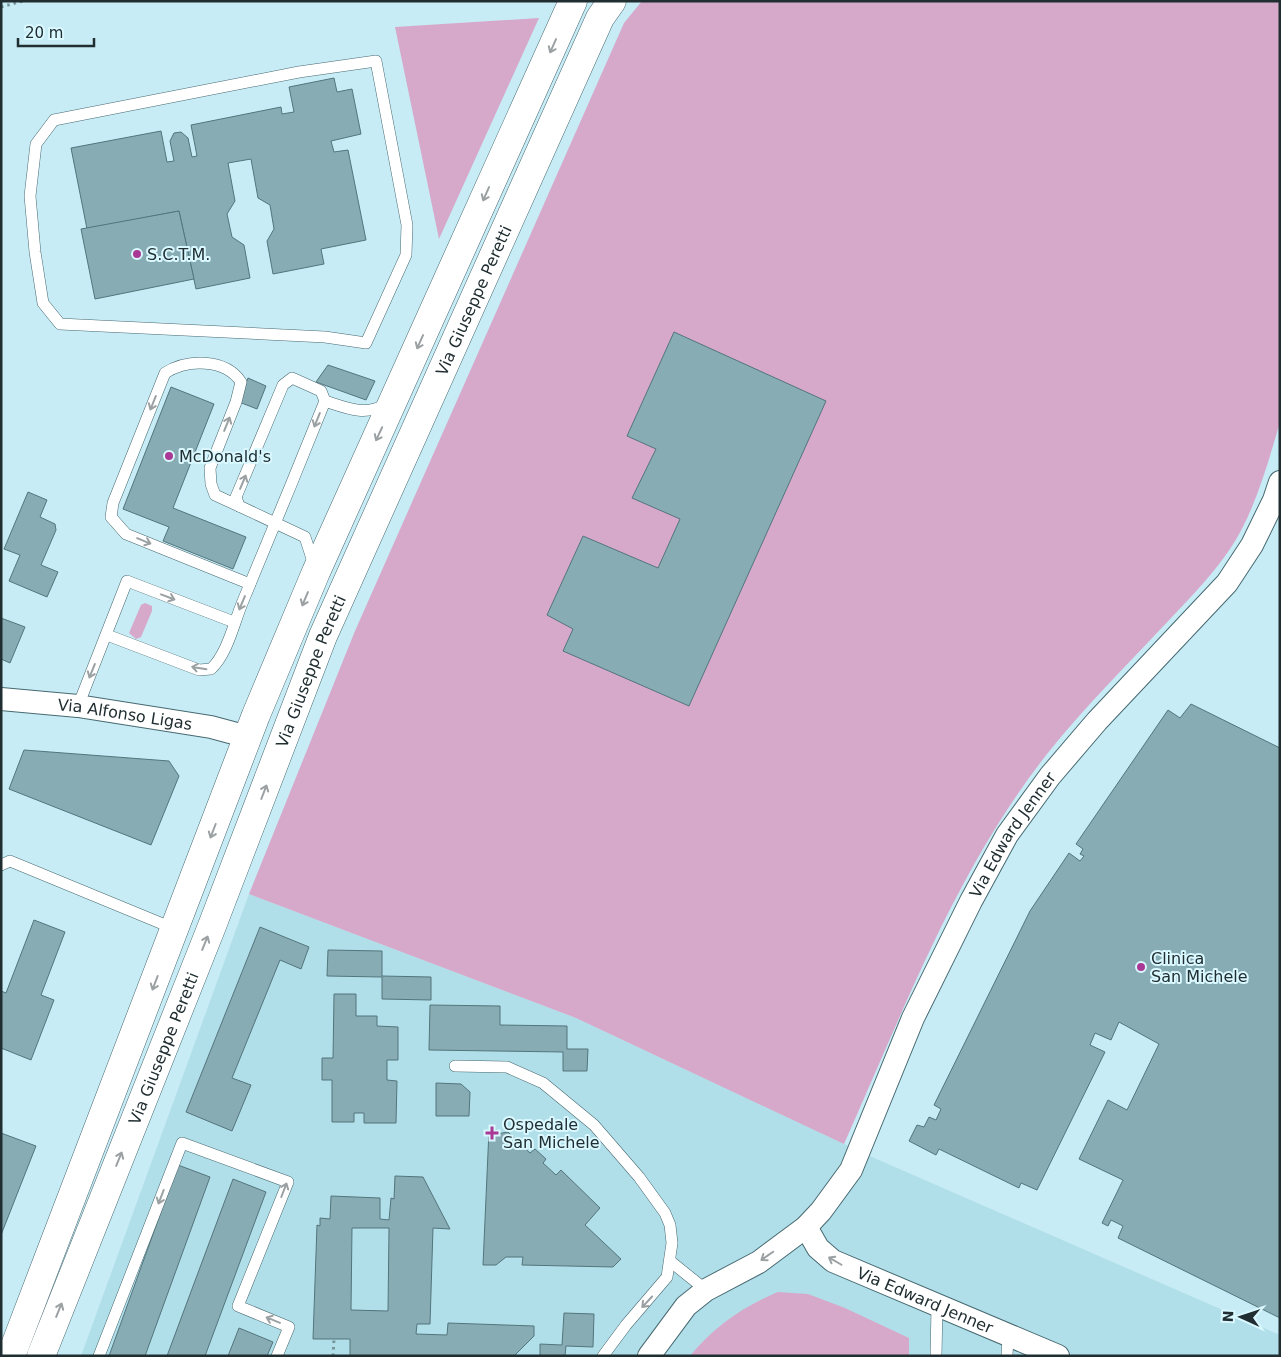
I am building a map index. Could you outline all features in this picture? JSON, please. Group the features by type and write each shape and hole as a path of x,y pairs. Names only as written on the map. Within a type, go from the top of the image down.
{"street":[{"name":"Via Giuseppe Peretti","path":"11,1356 248,737 316,572 572,1"},
{"name":"Via Giuseppe Peretti","path":"41,1356 212,926 324,636 600,18 612,1"},
{"name":"Via Edward Jenner","path":"650,1356 686,1306 706,1290 759,1262 806,1227 821,1211 851,1170 913,1018 971,901 1007,835 1050,776 1097,720 1227,583 1252,545 1274,500 1280,482"},
{"name":"Via Alfonso Ligas","path":"1,699 78,706 211,727 248,737"},
{"name":"Via Edward Jenner","path":"806,1227 818,1248 833,1261 937,1306 1008,1346 1058,1356"}],"lane":[{"path":"376,61 407,226 406,255 366,343 325,337 60,324 43,303 34,252 30,196 36,144 54,120 299,72 376,61"},
{"path":"250,584 126,534 111,517 113,503 165,373 172,368 187,363 209,364 235,373 241,382 236,402 210,468 211,484 215,495 277,522 305,537 316,572"},
{"path":"107,635 198,670 211,669 219,662 325,401 321,392 292,378 283,384 236,497 239,506"},
{"path":"325,401 357,411 373,411 394,401"},
{"path":"78,706 127,581 234,622"},
{"path":"1,865 10,861 176,929"},
{"path":"455,1066 507,1066 543,1083 594,1125 639,1177 665,1213 670,1225 672,1243 667,1277 626,1325 604,1356"},
{"path":"100,1356 182,1143 288,1182 238,1306 289,1327 277,1356"},
{"path":"670,1261 706,1290"},
{"path":"936,1356 937,1306"}],"path":[{"path":"1,7 23,1"},
{"path":"333,1356 334,1339"}],"shaded area":[{"path":"642,1 1280,1 1280,422 1260,488 1239,535 1217,567 1108,684 1047,754 985,845 934,942 844,1144 576,1018 249,894 355,631 624,23"},
{"path":"539,18 439,239 395,27"},
{"path":"145,603 152,606 152,611 141,637 136,639 129,633 141,605"},
{"name":"Ospedale San Michele","path":"249,894 576,1018 872,1157 1280,1335 1280,1356 81,1356"},
{"path":"778,1292 808,1294 845,1308 909,1338 909,1356 690,1356 699,1345 730,1318"}],"building":[{"path":"334,78 337,92 352,89 361,134 331,141 334,152 348,150 366,240 321,249 324,264 273,274 267,241 274,229 270,205 258,198 251,159 228,163 235,201 227,214 232,237 244,245 250,278 196,289 179,211 87,229 71,148 161,131 167,162 174,161 170,141 174,133 181,132 188,138 192,157 197,156 191,125 281,107 282,114 294,112 289,87"},
{"name":"S.C.T.M.","path":"179,211 194,279 95,299 81,229"},
{"path":"674,332 826,401 689,706 563,651 573,629 547,615 583,536 658,568 680,519 632,498 656,449 627,436"},
{"path":"328,365 375,381 366,400 316,382"},
{"path":"248,378 266,386 257,409 239,402"},
{"name":"McDonald's","path":"171,387 214,404 173,508 246,537 233,569 163,541 169,527 123,509"},
{"path":"28,492 47,500 40,517 55,524 56,530 41,565 58,572 47,597 9,581 20,555 4,549"},
{"path":"1,618 25,627 10,663 1,659"},
{"name":"Clinica San Michele","path":"1191,704 1280,748 1280,1318 1118,1238 1123,1226 1111,1220 1108,1226 1102,1223 1123,1180 1079,1159 1108,1100 1127,1110 1159,1044 1119,1022 1111,1040 1095,1033 1090,1045 1105,1052 1037,1190 1021,1183 1019,1188 939,1149 936,1155 909,1141 917,1125 924,1127 929,1117 936,1120 941,1109 934,1105 1030,911 1069,853 1080,861 1084,856 1080,854 1083,849 1076,844 1168,710 1180,718"},
{"path":"24,750 169,761 179,776 151,845 9,789"},
{"path":"34,920 65,932 41,995 54,1000 31,1060 1,1048 1,991 6,993"},
{"path":"260,927 309,947 301,969 280,960 232,1078 251,1085 232,1131 186,1112"},
{"path":"328,950 382,951 382,976 431,977 431,1000 382,999 382,977 327,976"},
{"path":"334,994 356,994 356,1016 377,1016 377,1026 398,1027 398,1060 387,1060 387,1080 397,1081 396,1123 364,1123 364,1113 354,1113 354,1122 332,1122 332,1080 322,1080 322,1058 333,1058"},
{"path":"430,1005 500,1006 500,1025 567,1026 567,1049 588,1049 587,1071 563,1071 563,1052 429,1050"},
{"path":"436,1083 461,1084 470,1092 469,1116 436,1116"},
{"path":"489,1130 497,1130 497,1134 508,1132 530,1153 535,1149 546,1159 543,1163 556,1175 561,1170 600,1208 585,1225 621,1259 613,1267 522,1265 523,1257 506,1257 496,1265 483,1265"},
{"path":"1,1133 36,1146 1,1235"},
{"path":"178,1165 210,1177 145,1356 109,1356"},
{"path":"395,1176 423,1177 450,1229 433,1228 430,1324 417,1324 416,1334 447,1335 448,1323 534,1326 534,1336 514,1356 350,1356 350,1339 313,1339 317,1225 320,1226 320,1218 330,1219 331,1196 380,1198 380,1219 389,1220 391,1198 394,1199","holes":["352,1228 389,1228 388,1311 351,1310"]},
{"path":"233,1179 266,1192 205,1356 167,1356"},
{"path":"564,1313 594,1314 593,1347 566,1346 565,1356 540,1356 540,1344 562,1345"},
{"path":"239,1328 273,1342 267,1356 228,1356"}],"place":[{"name":"S.C.T.M.","path":"137,254"},
{"name":"McDonald's","path":"169,456"},
{"name":"Clinica San Michele","path":"1141,967"},
{"name":"Ospedale San Michele","path":"492,1133"}]}
